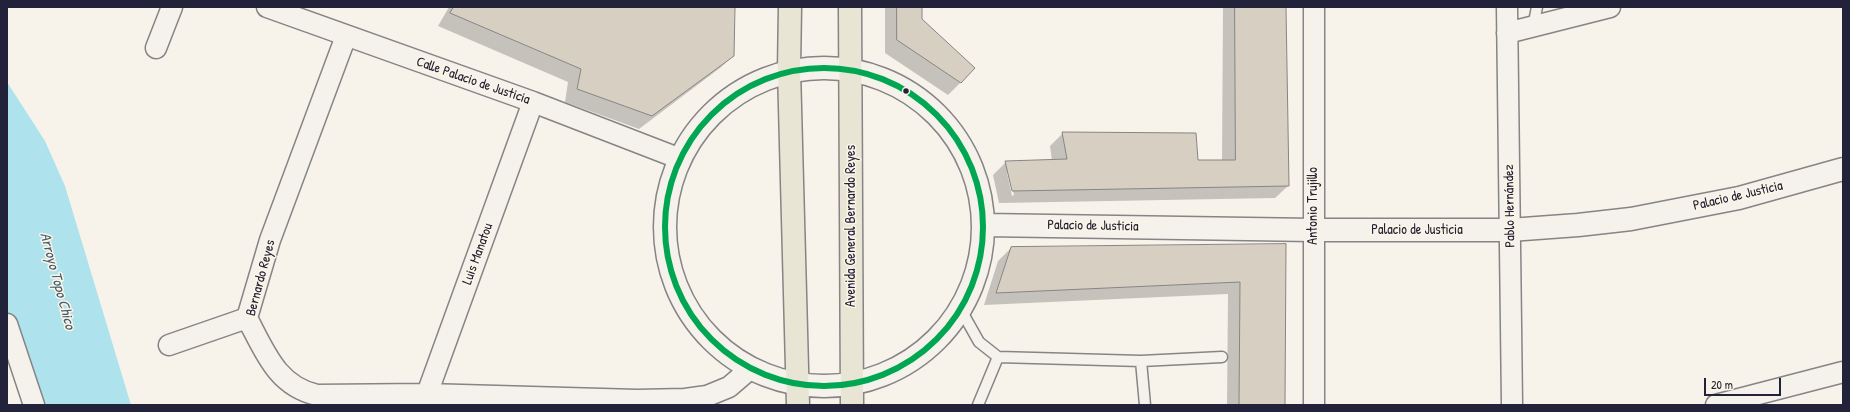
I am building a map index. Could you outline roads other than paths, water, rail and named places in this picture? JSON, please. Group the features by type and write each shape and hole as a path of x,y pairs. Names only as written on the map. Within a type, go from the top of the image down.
{"main road":[{"path":"790,7 789,70 798,395"},
{"name":"Avenida General Bernardo Reyes","path":"850,7 849,68 852,395"}],"street":[{"path":"156,48 172,7"},
{"name":"Calle Palacio de Justicia","path":"267,7 533,102 678,158"},
{"name":"Antonio Trujillo","path":"1314,7 1314,405"},
{"name":"Pablo Hernández","path":"1507,7 1512,405"},
{"path":"1507,33 1610,7"},
{"name":"Bernardo Reyes","path":"346,36 270,240 248,318 266,355 282,377 302,392 317,395 425,400 637,400 685,399 707,396 729,387 750,369"},
{"path":"849,68 892,82 930,106 959,140 978,180 985,225 979,269 961,310 932,345 920,354 852,395 798,395 750,369 710,340 681,300 665,254 664,205 678,158 705,118 744,87 789,70 849,68"},
{"name":"Luis Manatou","path":"425,400 533,102"},
{"name":"Palacio de Justicia","path":"985,225 1313,230 1510,230 1578,225 1631,218 1740,198 1843,169"},
{"path":"169,345 248,318"},
{"path":"7,324 34,405"},
{"path":"1716,405 1843,372"}],"lane":[{"path":"1533,27 1537,7"},
{"path":"961,310 979,342 998,357 1141,361 1222,357"},
{"path":"978,405 998,357"},
{"path":"1141,361 1145,405"}],"water":[{"name":"Arroyo Topo Chico","path":"7,82 45,141 65,186 131,405 32,405 7,327"}]}
